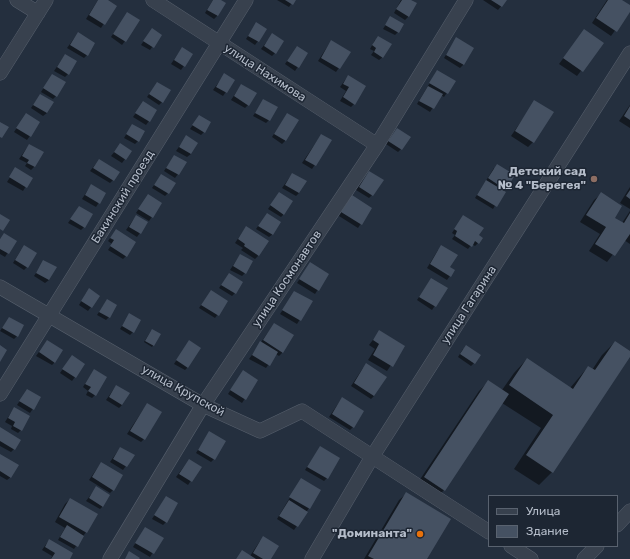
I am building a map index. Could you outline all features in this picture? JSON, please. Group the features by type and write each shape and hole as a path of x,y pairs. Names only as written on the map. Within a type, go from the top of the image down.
{"street":[{"path":"17,0 38,13"},
{"path":"0,73 46,0"},
{"name":"улица Нахимова","path":"152,0 377,145"},
{"name":"Бакинский проезд","path":"0,394 246,0"},
{"name":"улица Космонавтов","path":"110,559 203,405 377,145 466,0"},
{"name":"улица Гагарина","path":"312,559 372,456 630,53"},
{"name":"улица Крупской","path":"0,287 50,314 203,405 260,430 302,411 488,531"},
{"path":"618,524 630,511"},
{"path":"513,547 531,559"},
{"path":"584,559 596,547"}],"building":[{"path":"98,0 108,0 117,6 105,25 89,15"},
{"path":"213,0 221,0 226,3 218,16 207,10"},
{"path":"285,0 296,0 293,5"},
{"path":"402,0 411,0 417,3 409,17 396,9"},
{"path":"491,0 507,0 502,7"},
{"path":"608,0 622,0 630,5 630,12 617,32 596,18"},
{"path":"127,12 140,20 126,42 113,34"},
{"path":"390,16 404,24 399,33 385,25"},
{"path":"256,22 267,29 259,42 248,36"},
{"path":"152,28 162,35 154,48 143,41"},
{"path":"584,29 604,43 583,72 563,58"},
{"path":"78,32 95,43 88,56 70,45"},
{"path":"272,33 284,41 276,54 264,46"},
{"path":"378,36 392,44 383,58 374,52 376,48 372,45"},
{"path":"456,37 474,48 464,65 446,55"},
{"path":"331,40 351,52 340,69 321,58"},
{"path":"297,46 308,53 299,68 287,61"},
{"path":"182,47 193,54 185,67 174,60"},
{"path":"65,54 77,61 69,75 57,67"},
{"path":"437,70 456,81 448,94 429,83"},
{"path":"224,73 235,80 227,93 216,87"},
{"path":"52,74 66,82 57,97 43,88"},
{"path":"348,75 366,86 355,105 343,97 349,87 343,84"},
{"path":"157,82 171,90 163,103 149,94"},
{"path":"241,84 257,93 249,106 234,96"},
{"path":"428,86 443,94 434,109 419,101"},
{"path":"40,94 54,102 47,113 33,105"},
{"path":"263,99 278,107 270,121 255,113"},
{"path":"534,100 554,112 534,143 515,131"},
{"path":"143,101 157,110 150,122 135,113"},
{"path":"630,106 630,120 624,116"},
{"path":"26,113 40,122 31,137 16,128"},
{"path":"287,113 299,120 286,141 274,134"},
{"path":"199,115 211,122 205,133 192,125"},
{"path":"0,122 9,127 2,138 0,137"},
{"path":"132,124 145,131 139,142 126,134"},
{"path":"397,128 411,137 402,150 388,141"},
{"path":"321,134 332,140 316,166 305,160"},
{"path":"186,135 198,143 191,154 179,147"},
{"path":"120,143 132,151 126,160 114,152"},
{"path":"29,144 44,152 35,167 27,163 29,160 22,156"},
{"path":"174,155 187,162 179,175 166,168"},
{"path":"99,159 120,172 114,181 93,168"},
{"path":"497,164 515,175 506,190 488,178"},
{"path":"15,167 33,178 27,188 9,177"},
{"path":"369,171 384,180 373,196 359,187"},
{"path":"292,173 307,181 299,193 285,185"},
{"path":"161,174 176,183 169,194 154,185"},
{"path":"486,180 506,192 497,207 477,195"},
{"path":"91,184 106,193 100,204 85,195"},
{"path":"630,190 630,199 626,196"},
{"path":"279,192 293,201 284,215 270,205"},
{"path":"601,192 622,206 615,218 624,223 630,213 630,234 615,256 595,244 606,227 586,215"},
{"path":"148,194 162,203 153,218 138,209"},
{"path":"352,195 372,208 362,225 341,212"},
{"path":"79,206 93,214 85,228 70,219"},
{"path":"267,213 281,222 273,235 258,226"},
{"path":"0,214 10,220 3,231 0,229"},
{"path":"136,215 148,222 141,234 129,227"},
{"path":"463,215 484,228 479,235 483,238 479,244 475,241 472,247 455,236 457,231 454,229"},
{"path":"246,226 269,241 259,256 244,246 245,244 238,239"},
{"path":"116,229 136,242 127,257 110,246 114,240 110,238"},
{"path":"4,233 17,241 9,254 0,249 0,239"},
{"path":"24,245 37,253 28,268 15,260"},
{"path":"441,245 458,255 450,267 455,270 451,277 430,264"},
{"path":"240,254 253,261 246,274 233,266"},
{"path":"43,260 57,267 49,280 36,273"},
{"path":"310,262 329,274 319,291 299,279"},
{"path":"229,273 243,282 236,294 221,285"},
{"path":"431,278 448,288 436,307 419,297"},
{"path":"89,288 100,296 92,308 81,301"},
{"path":"211,290 228,301 219,316 201,305"},
{"path":"294,291 313,301 301,321 282,310"},
{"path":"107,299 117,305 110,318 99,312"},
{"path":"129,313 141,320 134,333 122,326"},
{"path":"9,317 24,325 18,337 2,328"},
{"path":"274,323 294,335 283,353 263,340"},
{"path":"152,329 161,334 154,346 145,341"},
{"path":"379,330 405,346 393,367 373,355 379,344 373,340"},
{"path":"47,340 63,350 55,363 39,352"},
{"path":"189,340 201,348 188,368 176,360"},
{"path":"260,341 278,352 270,366 252,355"},
{"path":"615,341 630,351 630,357 553,473 526,455 553,415 509,385 527,358 573,389 588,366 595,370"},
{"path":"0,345 7,350 0,362"},
{"path":"466,345 481,355 475,364 460,354"},
{"path":"72,355 85,364 76,378 62,369"},
{"path":"366,363 387,377 374,396 354,383"},
{"path":"94,369 107,377 96,396 88,391 91,387 85,384"},
{"path":"243,370 258,380 246,400 230,390"},
{"path":"488,380 509,394 445,491 424,477"},
{"path":"116,385 130,393 122,405 109,397"},
{"path":"27,389 41,397 34,410 19,401"},
{"path":"342,397 364,411 354,428 332,414"},
{"path":"147,403 162,412 145,440 130,431"},
{"path":"14,407 30,416 22,431 13,426 15,422 8,418"},
{"path":"0,427 21,440 15,450 0,441"},
{"path":"209,431 226,441 215,460 198,450"},
{"path":"320,446 340,458 328,479 307,467"},
{"path":"120,447 135,455 127,467 113,459"},
{"path":"0,454 19,465 11,478 0,471"},
{"path":"189,459 202,467 192,482 179,474"},
{"path":"101,462 123,475 114,491 92,477"},
{"path":"301,478 321,490 310,509 289,497"},
{"path":"96,486 110,495 103,507 89,498"},
{"path":"406,492 451,519 427,559 374,559 368,556"},
{"path":"166,496 178,503 167,523 154,515"},
{"path":"70,498 98,514 87,533 59,517"},
{"path":"289,500 308,512 298,527 279,516"},
{"path":"67,525 84,536 78,547 60,537"},
{"path":"145,527 164,538 154,554 135,543"},
{"path":"263,536 279,546 271,559 263,559 253,553"},
{"path":"49,539 73,553 70,559 51,559 55,553 45,547"},
{"path":"242,550 256,559 236,559"},
{"path":"129,551 140,558 125,559"}],"place":[{"name":"Детский сад № 4 \"Берегея\"","path":"594,179"},
{"name":"\"Доминанта\"","path":"420,534"}]}
